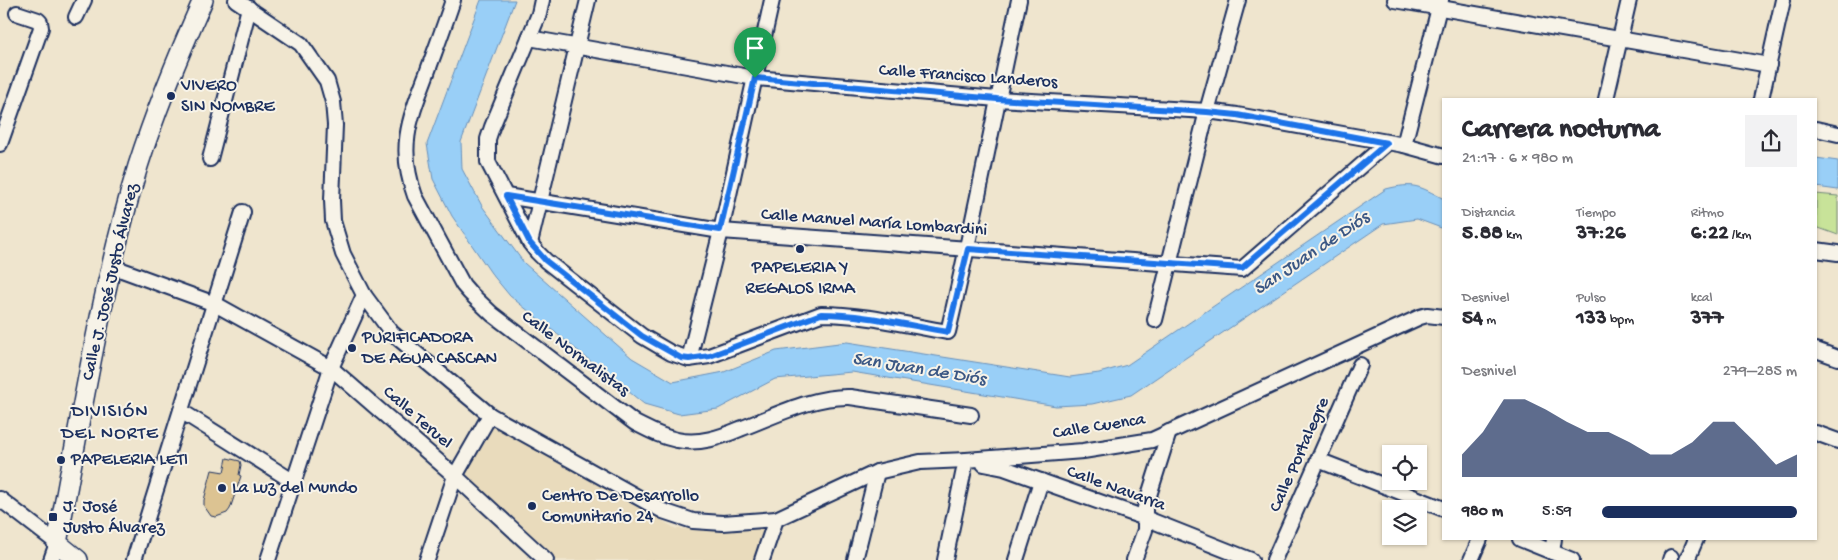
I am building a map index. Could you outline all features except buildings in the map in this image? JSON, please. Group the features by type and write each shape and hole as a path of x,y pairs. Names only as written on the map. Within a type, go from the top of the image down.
{"street":[{"path":"76,17 84,0"},
{"name":"Calle J. José Justo Álvarez","path":"54,552 111,266 138,165 172,69 203,0"},
{"name":"Calle Cuenca","path":"236,0 301,44 327,81 333,102 335,125 333,221 343,254 364,295 392,333 490,415 663,511 693,521 723,523 776,518 877,472 920,462 1083,451 1152,440 1420,317 1427,315 1442,317"},
{"name":"Calle Normalistas","path":"453,0 408,127 406,161 409,180 415,196 463,285 492,314 635,423 657,435 678,441 719,438 810,403 834,396 971,415"},
{"path":"542,0 539,14 488,139 488,162 530,243 546,261 642,336 672,353 689,359 710,356 821,314 863,317 948,332 968,249 997,99 1019,0"},
{"path":"530,243 588,0"},
{"path":"689,359 772,0"},
{"path":"1155,320 1207,112 1238,0"},
{"path":"1395,0 1440,4 1620,39 1769,65"},
{"path":"1606,98 1629,0"},
{"path":"1761,98 1783,0"},
{"path":"1404,145 1440,4"},
{"path":"210,159 249,8"},
{"path":"0,144 5,114 41,28 38,20 17,13"},
{"name":"Calle Francisco Landeros","path":"529,38 755,78 997,99 1237,115 1404,145 1442,155"},
{"path":"1817,129 1838,134"},
{"name":"Calle Manuel María Lombardini","path":"506,196 720,230 1242,268 1387,143"},
{"path":"134,560 243,212"},
{"path":"1817,250 1838,253"},
{"name":"Calle Teruel","path":"111,266 215,304 331,368 455,476 546,560"},
{"path":"268,560 331,368 364,295"},
{"path":"1817,350 1838,358"},
{"name":"Calle Portalegre","path":"1274,560 1360,365"},
{"path":"181,411 294,482"},
{"path":"427,560 455,476 490,415"},
{"path":"1134,560 1145,530 1145,508 1169,432"},
{"path":"1817,433 1838,442"},
{"path":"945,560 966,460"},
{"name":"Calle Navarra","path":"966,460 1004,468 1145,518 1251,560"},
{"path":"1318,460 1442,508"},
{"path":"855,560 877,472"},
{"path":"1016,560 1041,481"},
{"path":"0,499 54,552 78,560"},
{"path":"762,560 776,518"},
{"path":"1471,560 1480,540"},
{"path":"1526,540 1553,545 1572,560"},
{"path":"1687,560 1696,540"}],"shaded area":[{"path":"490,417 676,529 769,527 758,560 551,560 456,475"}],"green space":[{"path":"1817,194 1838,196 1838,235 1817,227"}],"water":[{"name":"San Juan de Diós","path":"481,0 515,0 461,142 462,169 482,206 524,263 632,358 673,382 724,372 776,351 847,342 1070,377 1099,373 1127,365 1386,189 1410,186 1428,191 1442,198 1442,228 1417,219 1383,224 1131,395 1092,404 1056,406 852,372 775,379 718,409 679,414 644,404 510,296 491,273 452,216 433,179 427,144"},
{"path":"1817,158 1838,161 1838,190 1817,187"}],"place":[{"name":"VIVERO SIN NOMBRE","path":"171,96"},
{"name":"PAPELERIA Y REGALOS IRMA","path":"800,249"},
{"name":"PURIFICADORA DE AGUA CASCAN","path":"352,348"},
{"name":"PAPELERIA LETI","path":"61,460"},
{"name":"La Luz del Mundo","path":"222,488"},
{"name":"Centro De Desarrollo Comunitario 24","path":"532,506"},
{"name":"J. José Justo Álvarez","path":"53,517"}],"district":[{"name":"DIVISIÓN DEL NORTE","path":"110,423"}],"route":[{"path":"755,78 997,99 1237,115 1387,143 1242,268 968,249 948,332 863,317 821,314 710,356 689,359 681,358 642,336 546,261 530,243 506,196 720,230 755,78"}]}
